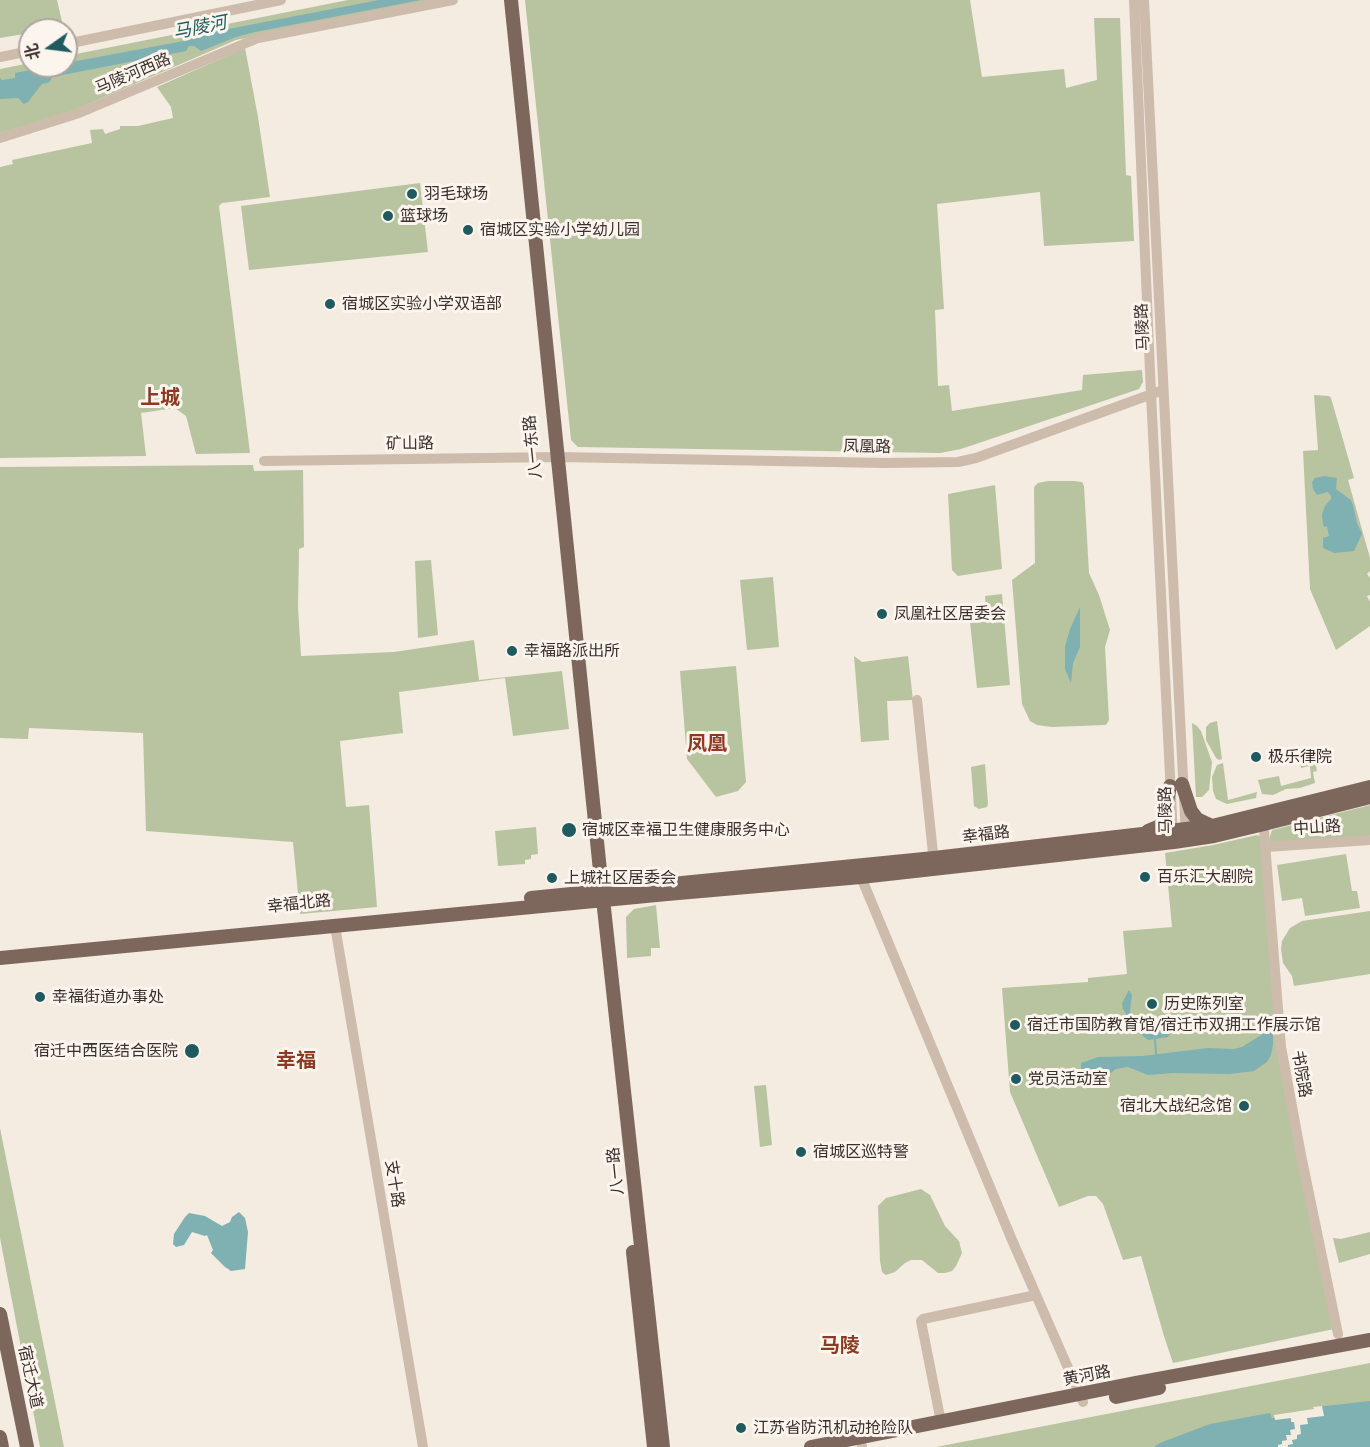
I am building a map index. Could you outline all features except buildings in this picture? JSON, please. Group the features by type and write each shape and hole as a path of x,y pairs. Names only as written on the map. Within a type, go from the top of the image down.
{"main road":[{"name":"八一东路","path":"504,0 599,895"},
{"name":"八一东路","path":"511,0 554,457"},
{"path":"1176,785 1197,819 1212,826"},
{"path":"1139,834 1160,826 1176,785"},
{"name":"幸福路","path":"599,895 861,877 1139,834 1179,835 1212,826 1263,820 1370,787"},
{"name":"幸福路","path":"599,895 934,864 1179,835 1370,797"},
{"name":"幸福北路","path":"0,958 335,926 599,895"},
{"name":"幸福北路","path":"0,949 599,895"},
{"name":"八一路","path":"599,895 654,1447"},
{"name":"八一路","path":"599,895 663,1447"},
{"name":"宿迁大道","path":"0,1314 27,1447"},
{"name":"黄河路","path":"812,1447 867,1445 1082,1398 1370,1340"},
{"name":"黄河路","path":"867,1445 941,1422 1370,1348"},
{"path":"0,1437 2,1447"}],"street":[{"path":"78,42 281,0"},
{"name":"马陵河西路","path":"0,138 79,113 258,39 453,0"},
{"name":"马陵路","path":"1134,0 1151,394 1179,835"},
{"name":"马陵路","path":"1143,0 1162,390 1176,785"},
{"path":"0,57 18,53"},
{"name":"凤凰路","path":"554,457 958,462 976,458 1162,390"},
{"name":"矿山路","path":"264,461 554,457"},
{"path":"917,700 934,864"},
{"name":"书院路","path":"1263,820 1281,1047 1297,1138 1338,1334"},
{"name":"中山路","path":"1266,847 1370,840"},
{"path":"861,877 1036,1295 1082,1398"},
{"name":"支十路","path":"335,926 423,1447"},
{"path":"941,1422 921,1321 1036,1295"}],"green space":[{"path":"0,0 57,0 61,18 18,18 18,35 0,38"},
{"path":"348,0 440,0 236,40 70,112 0,133 0,69 18,65 18,78 78,78 78,54"},
{"path":"525,0 970,0 982,77 1064,69 1066,88 1097,80 1094,18 1120,18 1126,175 1131,176 1134,241 1044,246 1040,192 937,204 944,309 935,310 938,386 949,385 952,411 1082,390 1083,375 1142,370 1143,382 1139,389 961,449 940,453 578,447 571,440"},
{"path":"245,48 270,197 222,203 219,206 250,453 196,454 186,416 175,408 141,413 146,456 0,458 0,167 13,164 12,160 92,143 90,130 103,129 105,134 120,129 120,126 138,126 173,118 171,107 157,87"},
{"path":"420,183 428,252 249,270 241,206"},
{"path":"1314,395 1331,398 1354,478 1348,480 1370,558 1370,571 1367,574 1370,578 1370,595 1367,596 1370,602 1370,626 1336,650 1310,589 1303,451 1318,450"},
{"path":"253,465 254,471 303,470 304,547 299,549 298,608 301,656 394,652 474,640 479,680 562,671 569,729 513,736 505,678 399,692 403,733 340,741 346,807 369,805 377,907 300,914 293,842 146,831 143,733 29,728 28,739 0,738 0,467"},
{"path":"1082,482 1084,486 1089,573 1110,630 1105,647 1109,720 1106,725 1052,727 1037,725 1030,721 1022,704 1012,580 1035,563 1034,487 1038,483"},
{"path":"995,485 1002,569 958,576 952,570 948,494"},
{"path":"431,560 438,635 418,638 415,561"},
{"path":"773,577 779,647 747,650 740,580"},
{"path":"1002,594 1010,685 977,688 970,622 987,620 985,596"},
{"path":"854,656 862,662 908,656 913,700 887,701 889,740 861,742"},
{"path":"736,666 746,782 738,791 716,797 687,759 680,671"},
{"path":"1217,721 1222,759 1219,760 1206,740 1206,727"},
{"path":"1192,723 1201,731 1212,762 1209,790 1202,797 1196,797"},
{"path":"1303,753 1303,757 1314,755 1317,771 1313,772 1315,783 1300,788 1286,789 1273,795 1262,794 1258,780 1279,776 1281,786 1311,778 1310,766 1301,768 1298,754"},
{"path":"1223,763 1228,800 1257,792 1256,798 1227,804 1216,799 1212,777 1217,765"},
{"path":"985,764 988,804 987,807 979,809 974,806 971,767"},
{"path":"1370,805 1370,838 1270,843 1272,830"},
{"path":"536,827 538,854 531,855 531,859 525,860 525,864 498,866 495,831"},
{"path":"1257,835 1262,837 1274,1011 1334,1329 1173,1363 1141,1256 1123,1260 1103,1204 1096,1196 1088,1196 1059,1207 1010,1092 1002,988 1088,982 1088,978 1127,974 1123,931 1172,927 1165,853"},
{"path":"1346,854 1352,891 1357,891 1360,908 1305,916 1302,898 1282,901 1277,865"},
{"path":"656,905 660,948 651,948 651,956 627,958 626,917 634,909"},
{"path":"1370,911 1370,974 1294,986 1292,976 1283,963 1281,949 1282,941 1290,928 1302,921"},
{"path":"766,1085 772,1145 760,1147 754,1086"},
{"path":"0,1128 64,1447 40,1447 0,1238"},
{"path":"921,1189 930,1195 945,1226 959,1241 962,1253 952,1271 938,1273 922,1260 911,1260 895,1272 886,1275 882,1272 880,1261 878,1206 886,1198"},
{"path":"1370,1232 1370,1254 1339,1263 1333,1238 1341,1239"},
{"path":"1370,1363 1370,1447 936,1447"}],"water":[{"path":"379,0 421,0 255,32 201,51 194,46 189,46 186,51 78,72 78,61 189,40 192,36"},
{"path":"18,72 18,78 52,78 50,82 42,84 24,104 18,98 0,99 0,78 2,80 15,78 15,73"},
{"path":"1324,476 1337,478 1336,489 1351,500 1353,505 1362,534 1354,551 1334,553 1323,548 1323,538 1329,536 1327,526 1324,527 1323,524 1322,514 1331,496 1328,492 1317,495 1312,482 1315,478"},
{"path":"1080,607 1080,647 1073,663 1071,683 1065,669 1065,647"},
{"path":"1129,990 1132,995 1130,1011 1133,1019 1142,1028 1158,1032 1183,1026 1186,1029 1170,1034 1168,1037 1148,1040 1132,1027 1123,1009 1122,1003"},
{"path":"1266,1032 1271,1032 1273,1036 1271,1055 1267,1062 1254,1071 1229,1074 1148,1075 1128,1067 1116,1069 1109,1074 1099,1074 1091,1079 1083,1076 1081,1072 1081,1063 1098,1057 1142,1056 1208,1048 1234,1049 1242,1047"},
{"path":"239,1212 245,1218 248,1232 245,1269 231,1271 225,1267 211,1253 213,1250 207,1235 192,1232 184,1245 176,1247 173,1244 174,1234 189,1213 205,1216 222,1226 230,1222 232,1217"},
{"path":"1370,1401 1370,1447 1154,1447 1210,1424 1270,1413 1272,1418 1317,1412 1316,1407"}],"pier":[{"path":"1322,1406 1324,1416 1307,1418 1308,1424 1300,1425 1301,1434 1297,1435 1297,1439 1292,1440 1293,1444 1288,1447 1278,1447 1282,1441 1287,1440 1286,1435 1291,1435 1290,1430 1295,1429 1291,1418 1275,1420 1274,1415"}],"waterway":[{"path":"1155,1040 1156,1054"}],"place":[{"name":"羽毛球场","path":"412,194"},
{"name":"篮球场","path":"388,216"},
{"name":"宿城区实验小学幼儿园","path":"468,230"},
{"name":"宿城区实验小学双语部","path":"330,304"},
{"name":"凤凰社区居委会","path":"882,614"},
{"name":"幸福路派出所","path":"512,651"},
{"name":"极乐律院","path":"1256,757"},
{"name":"宿城区幸福卫生健康服务中心","path":"569,830"},
{"name":"百乐汇大剧院","path":"1145,877"},
{"name":"上城社区居委会","path":"552,878"},
{"name":"幸福街道办事处","path":"40,997"},
{"name":"历史陈列室","path":"1152,1004"},
{"name":"宿迁市国防教育馆/宿迁市双拥工作展示馆","path":"1015,1025"},
{"name":"宿迁中西医结合医院","path":"192,1051"},
{"name":"党员活动室","path":"1016,1079"},
{"name":"宿北大战纪念馆","path":"1244,1106"},
{"name":"宿城区巡特警","path":"801,1152"},
{"name":"江苏省防汛机动抢险队","path":"741,1428"}],"district":[{"name":"上城","path":"160,398"},
{"name":"凤凰","path":"707,744"},
{"name":"幸福","path":"296,1061"},
{"name":"马陵","path":"840,1346"}],"water label":[{"name":"马陵河","path":"200,28"}]}
